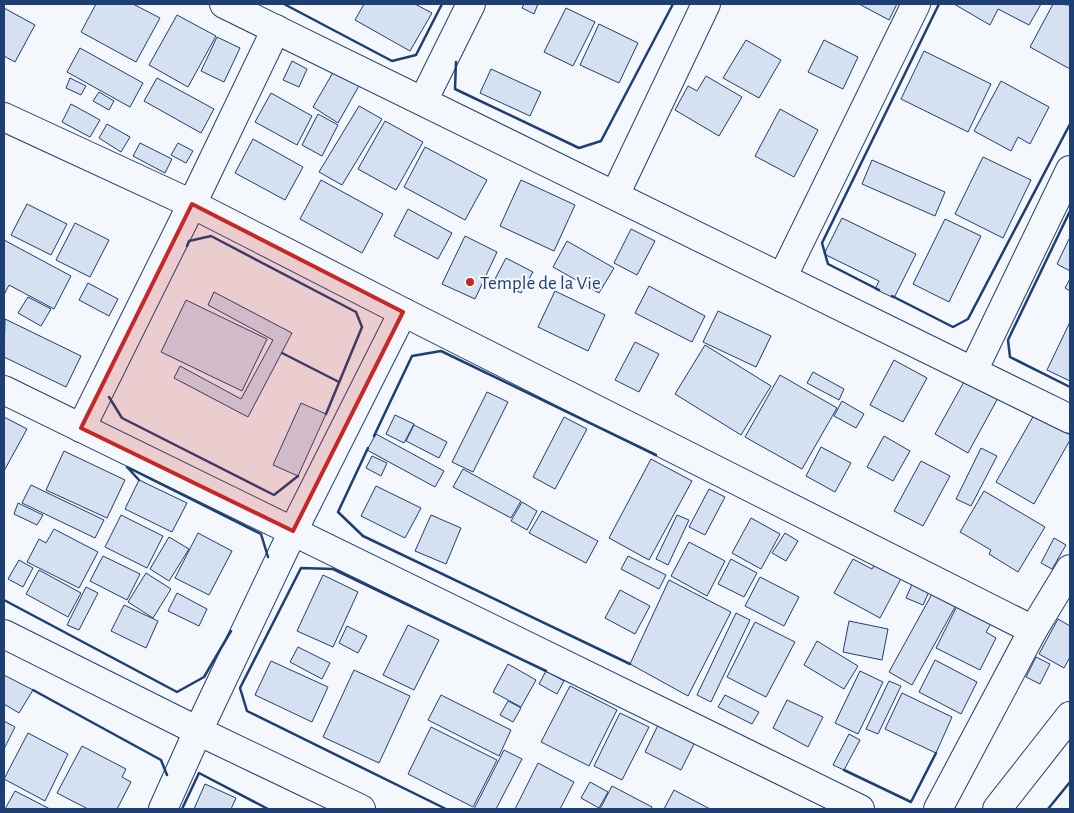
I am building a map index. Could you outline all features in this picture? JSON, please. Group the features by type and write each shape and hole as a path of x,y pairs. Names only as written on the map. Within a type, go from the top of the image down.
{"street":[{"path":"423,101 471,4"},
{"path":"615,195 706,4"},
{"path":"782,278 916,4"},
{"path":"236,6 276,29 1070,419"},
{"path":"81,428 276,29"},
{"path":"4,117 192,204 1033,630"},
{"path":"973,371 1070,170"},
{"path":"163,809 293,531 403,312"},
{"path":"4,390 860,809"},
{"path":"938,809 1033,630 1070,570"},
{"path":"4,634 357,808"},
{"path":"997,809 1070,716"}],"highlighted area":[{"path":"192,204 403,312 293,531 81,428"}],"building":[{"path":"96,4 133,4 160,18 136,62 81,32"},
{"path":"364,4 415,4 432,13 410,51 355,20"},
{"path":"524,4 538,4 534,14 522,8"},
{"path":"859,4 897,4 889,20"},
{"path":"954,4 1041,4 1029,25 998,9 990,25"},
{"path":"1053,4 1070,5 1070,69 1030,47"},
{"path":"4,8 35,25 15,62 4,56"},
{"path":"566,8 595,22 573,66 544,52"},
{"path":"177,15 216,36 188,87 149,65"},
{"path":"599,24 638,43 619,83 580,65"},
{"path":"217,37 240,48 224,82 201,71"},
{"path":"746,40 781,60 759,98 723,78"},
{"path":"824,40 858,57 843,89 808,72"},
{"path":"80,48 143,83 130,107 67,72"},
{"path":"924,51 991,84 968,132 901,99"},
{"path":"292,61 307,69 299,87 283,80"},
{"path":"335,69 360,84 338,123 313,107"},
{"path":"491,69 541,92 530,116 480,93"},
{"path":"706,76 742,97 719,136 675,110 688,86 697,91"},
{"path":"70,78 86,86 81,95 66,88"},
{"path":"157,78 214,109 201,133 144,101"},
{"path":"1001,81 1049,107 1030,144 1018,137 1011,151 974,131"},
{"path":"99,92 114,101 109,110 93,101"},
{"path":"271,93 312,116 297,145 255,122"},
{"path":"71,104 100,120 90,137 62,122"},
{"path":"359,106 382,119 342,185 319,172"},
{"path":"780,109 818,130 794,177 755,156"},
{"path":"318,114 338,125 322,156 302,145"},
{"path":"385,121 423,142 396,190 358,169"},
{"path":"107,124 130,137 121,152 99,138"},
{"path":"253,139 303,167 285,200 235,173"},
{"path":"140,143 172,159 165,173 133,156"},
{"path":"178,143 193,151 186,163 171,155"},
{"path":"425,147 487,180 465,220 404,187"},
{"path":"983,157 1031,180 1003,238 955,214"},
{"path":"872,160 945,192 935,216 862,184"},
{"path":"321,180 383,214 362,253 300,219"},
{"path":"521,180 575,205 554,251 500,226"},
{"path":"27,204 67,224 51,255 11,235"},
{"path":"408,209 452,233 438,259 394,236"},
{"path":"842,218 916,254 894,298 875,289 879,281 824,254"},
{"path":"945,219 981,236 949,302 913,284"},
{"path":"75,223 109,240 90,277 56,260"},
{"path":"631,229 655,241 637,275 614,263"},
{"path":"465,236 497,252 475,299 442,284"},
{"path":"4,240 71,276 54,309 9,285 4,295"},
{"path":"1070,240 1070,271 1057,264"},
{"path":"567,241 614,268 599,293 553,267"},
{"path":"506,258 533,272 521,293 495,279"},
{"path":"1070,279 1070,291 1065,288"},
{"path":"88,283 118,299 109,316 79,300"},
{"path":"649,286 705,316 692,342 635,313"},
{"path":"555,291 605,315 588,351 538,327"},
{"path":"214,292 292,333 248,417 174,378 180,366 241,399 273,340 208,305"},
{"path":"28,297 51,309 41,326 18,313"},
{"path":"186,300 267,339 242,391 161,352"},
{"path":"718,311 771,336 756,367 703,342"},
{"path":"5,319 81,356 66,387 4,357"},
{"path":"1070,322 1070,381 1047,370"},
{"path":"635,342 659,354 639,392 615,380"},
{"path":"705,345 771,386 741,435 675,394"},
{"path":"894,360 927,378 903,422 870,405"},
{"path":"813,372 844,389 839,400 807,383"},
{"path":"780,375 837,408 802,469 745,437"},
{"path":"965,380 998,398 968,453 935,434"},
{"path":"487,392 508,402 473,472 452,462"},
{"path":"842,401 864,414 856,428 834,416"},
{"path":"301,403 326,414 298,476 273,465"},
{"path":"395,415 414,424 404,443 386,434"},
{"path":"1034,415 1070,435 1070,440 1034,504 996,482"},
{"path":"4,417 27,429 4,471"},
{"path":"564,417 587,429 555,489 533,477"},
{"path":"414,425 447,442 439,458 406,441"},
{"path":"376,434 444,471 435,487 367,450"},
{"path":"884,436 910,451 893,481 867,467"},
{"path":"821,447 851,463 835,492 806,476"},
{"path":"981,448 997,456 971,506 956,499"},
{"path":"64,451 125,480 107,518 46,490"},
{"path":"372,456 387,463 381,476 366,468"},
{"path":"651,459 692,481 649,560 609,538"},
{"path":"921,461 950,476 923,526 894,511"},
{"path":"463,469 521,501 511,518 453,487"},
{"path":"139,480 187,503 172,532 125,509"},
{"path":"31,485 104,520 95,538 22,503"},
{"path":"376,486 421,508 405,538 361,516"},
{"path":"709,489 725,497 705,535 689,527"},
{"path":"984,491 1045,527 1018,572 989,554 991,550 960,532"},
{"path":"522,502 537,511 527,530 511,521"},
{"path":"18,503 43,515 37,525 14,514"},
{"path":"542,511 598,541 586,563 529,533"},
{"path":"121,515 163,536 147,568 105,547"},
{"path":"431,515 461,528 446,564 415,551"},
{"path":"677,515 689,520 668,565 656,559"},
{"path":"751,518 780,534 761,569 732,553"},
{"path":"54,529 98,552 79,588 27,562 39,539 46,543"},
{"path":"198,533 232,551 209,595 175,578"},
{"path":"785,533 798,541 786,561 772,553"},
{"path":"169,537 189,549 169,581 150,569"},
{"path":"1054,538 1066,545 1052,569 1041,563"},
{"path":"689,542 725,561 707,596 671,576"},
{"path":"103,556 140,574 127,600 90,581"},
{"path":"628,556 666,575 659,589 621,569"},
{"path":"731,559 757,573 744,597 718,584"},
{"path":"853,559 872,569 878,559 904,573 880,618 834,593"},
{"path":"19,560 33,568 23,587 8,579"},
{"path":"39,570 81,593 68,617 26,594"},
{"path":"146,573 171,589 153,618 128,602"},
{"path":"323,575 358,592 333,647 297,631"},
{"path":"760,577 799,597 784,626 745,606"},
{"path":"669,580 731,612 688,696 630,664"},
{"path":"913,582 930,589 923,605 906,598"},
{"path":"86,587 98,593 79,630 67,625"},
{"path":"620,590 650,606 635,634 605,618"},
{"path":"177,593 207,609 199,626 168,611"},
{"path":"932,594 955,607 912,685 889,672"},
{"path":"958,604 992,622 986,632 996,638 980,670 936,648"},
{"path":"124,605 158,621 146,648 111,631"},
{"path":"736,613 750,620 711,702 697,695"},
{"path":"1058,619 1070,626 1070,657 1064,668 1039,654"},
{"path":"849,621 888,629 882,660 843,652"},
{"path":"755,622 795,642 766,697 727,677"},
{"path":"408,625 439,640 414,690 383,675"},
{"path":"347,626 367,636 358,653 339,643"},
{"path":"817,641 858,666 844,689 804,665"},
{"path":"298,647 330,663 322,679 290,662"},
{"path":"1036,657 1050,664 1040,684 1026,677"},
{"path":"935,660 977,682 961,714 919,692"},
{"path":"271,661 328,687 312,722 255,695"},
{"path":"508,664 536,680 521,707 493,692"},
{"path":"354,670 410,696 379,763 323,737"},
{"path":"546,671 564,681 557,694 539,684"},
{"path":"860,671 883,682 858,734 835,723"},
{"path":"4,675 33,690 19,713 4,704"},
{"path":"889,681 901,686 878,734 866,729"},
{"path":"570,686 617,710 589,766 541,742"},
{"path":"902,693 952,717 936,753 885,729"},
{"path":"441,695 511,730 499,756 428,720"},
{"path":"725,695 759,712 752,724 718,707"},
{"path":"787,700 823,717 808,747 773,728"},
{"path":"508,701 521,708 513,722 500,715"},
{"path":"620,713 649,727 622,780 594,766"},
{"path":"4,721 15,727 4,749"},
{"path":"660,721 696,740 681,770 645,752"},
{"path":"431,727 497,760 473,807 408,774"},
{"path":"28,733 68,754 45,801 4,779"},
{"path":"849,734 860,740 844,770 833,765"},
{"path":"82,746 126,769 122,777 131,782 117,809 88,809 57,793"},
{"path":"504,750 522,759 496,809 474,809"},
{"path":"538,763 574,782 560,809 515,809"},
{"path":"590,782 608,792 599,808 581,798"},
{"path":"205,784 236,798 231,809 194,809"},
{"path":"612,786 652,807 651,809 600,809"},
{"path":"674,790 710,809 664,809"},
{"path":"15,791 50,809 5,809"}],"wall":[{"path":"284,4 392,61 416,55 442,4"},
{"path":"456,62 455,89 579,148 601,141 673,4"},
{"path":"879,290 828,264 822,243 939,4"},
{"path":"892,296 953,327 968,319 1070,124"},
{"path":"1070,211 1008,340 1010,357 1070,387"},
{"path":"187,246 189,241 211,236 356,312 362,327 326,414"},
{"path":"374,436 412,356 441,351 656,455"},
{"path":"282,353 339,382"},
{"path":"109,397 122,418 274,495 298,476"},
{"path":"368,448 338,512 363,536 630,664"},
{"path":"139,480 127,467 261,534 268,557"},
{"path":"446,809 247,711 240,688 301,568 333,569 546,671"},
{"path":"4,600 177,692 204,677 231,631"},
{"path":"33,690 161,760 167,775"},
{"path":"844,770 911,802 936,753"},
{"path":"182,809 199,773 268,809"},
{"path":"1048,809 1070,782"}],"place":[{"name":"Temple de la Vie","path":"470,282"}]}
